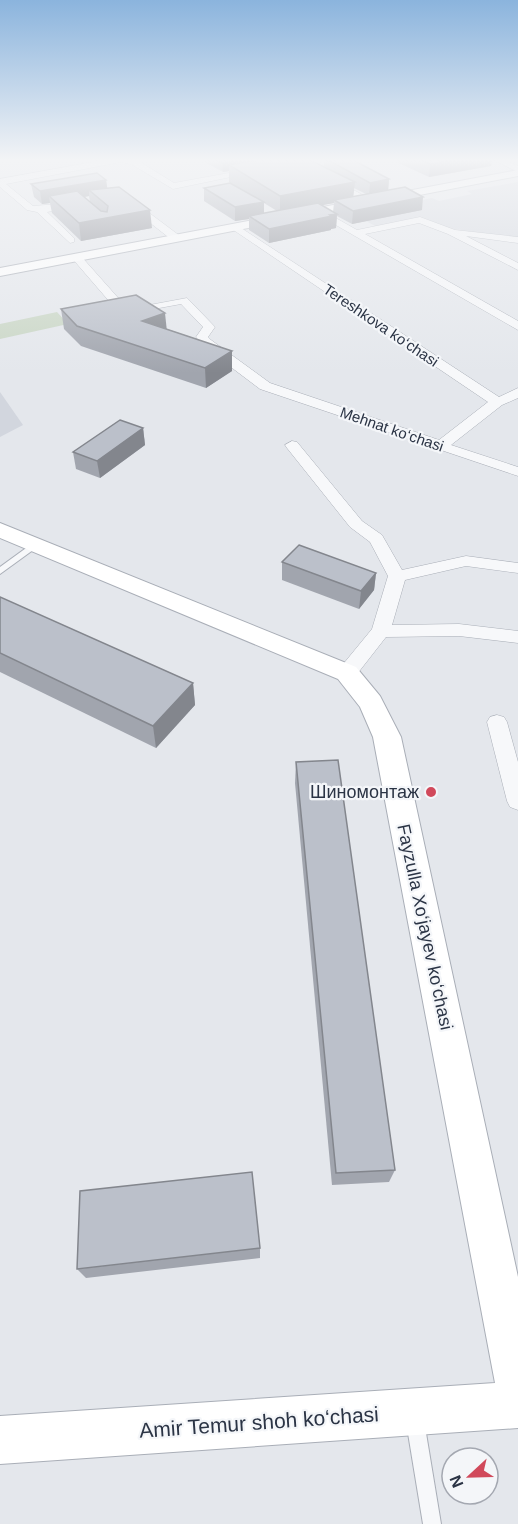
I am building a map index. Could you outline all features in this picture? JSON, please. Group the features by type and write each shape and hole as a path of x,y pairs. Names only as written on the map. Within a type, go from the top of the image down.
{"main road":[{"path":"1,271 212,231"},
{"name":"Fayzulla Xo‘jayev ko‘chasi","path":"0,530 347,673 371,703 387,737 518,1384"},
{"name":"Amir Temur shoh ko‘chasi","path":"0,1440 518,1406"}],"street":[{"path":"61,231 70,240"},
{"path":"167,231 176,238"},
{"name":"Tereshkova ko‘chasi","path":"241,231 510,398"},
{"path":"352,231 518,326"},
{"path":"355,233 364,231"},
{"path":"451,232 468,232 518,240"},
{"path":"451,232 518,267"},
{"name":"Mehnat ko‘chasi","path":"76,258 125,313 183,300 209,327 202,337 207,343 265,386 518,472"},
{"path":"442,445 510,398"},
{"path":"292,444 321,484 356,524 363,526 381,543 397,576 381,631 347,673"},
{"path":"397,576 466,561 518,568"},
{"path":"381,631 459,630 518,637"},
{"path":"497,722 518,801"}],"lane":[{"path":"0,571 36,545"},
{"path":"413,1412 432,1524"}],"shaded area":[{"path":"469,231 518,231 518,238"},
{"path":"0,392 23,425 0,437"}],"green space":[{"path":"57,312 68,324 0,339 0,324"}],"building":[{"path":"136,295 165,313 142,321 232,351 205,368 77,326 61,309"},
{"path":"120,420 143,428 97,461 73,452"},
{"path":"299,545 376,573 361,591 282,562"},
{"path":"0,597 193,683 153,726 0,653"},
{"path":"338,760 395,1170 336,1173 296,762"},
{"path":"252,1172 260,1248 77,1269 80,1191"}],"place":[{"name":"Шиномонтаж","path":"431,792"}]}
